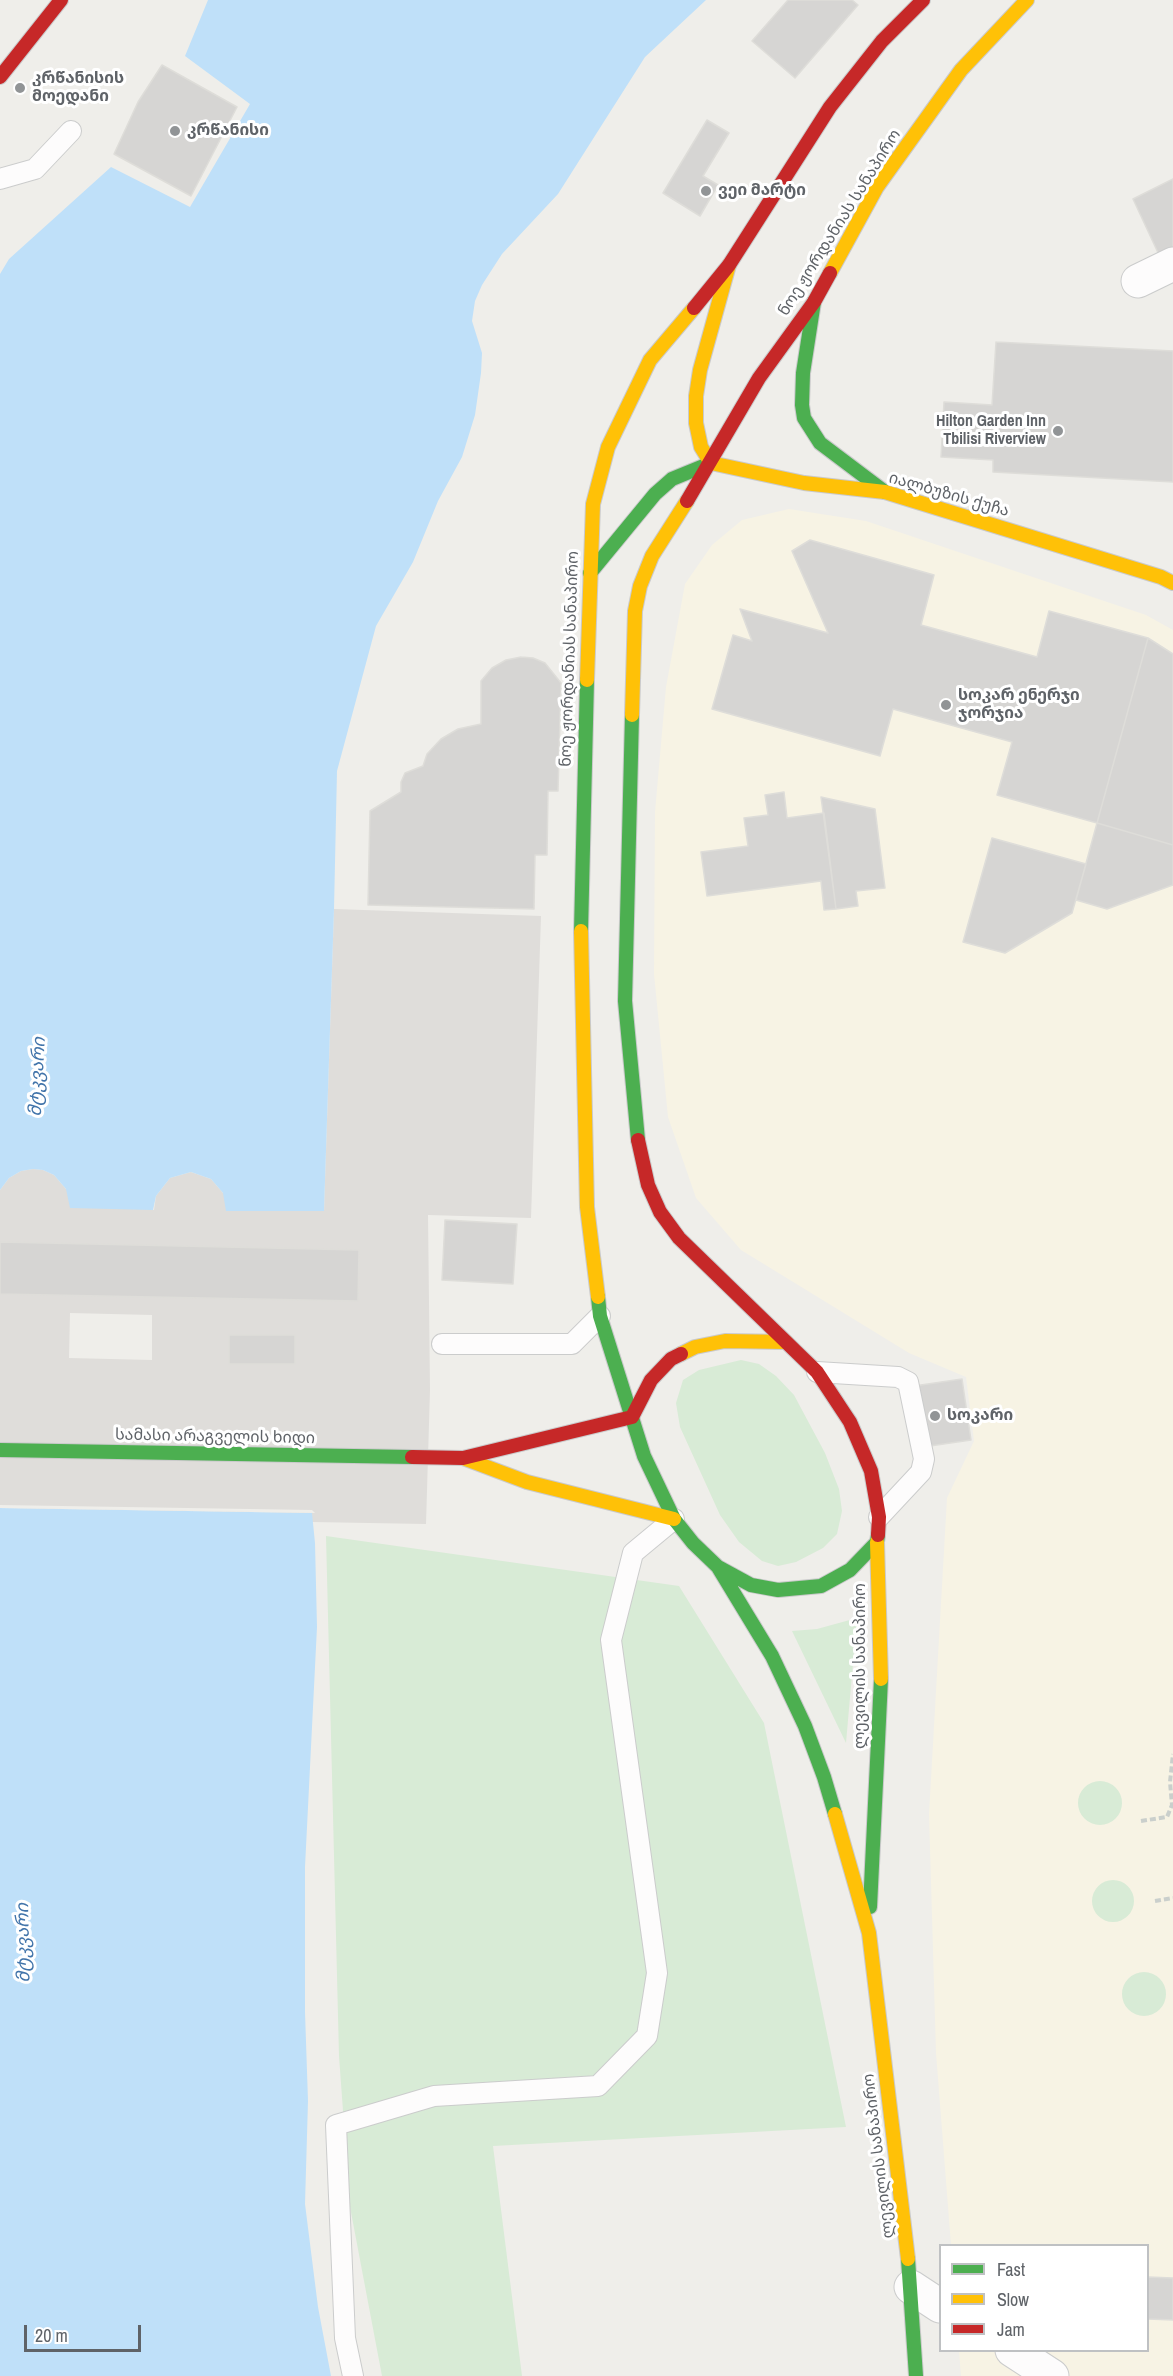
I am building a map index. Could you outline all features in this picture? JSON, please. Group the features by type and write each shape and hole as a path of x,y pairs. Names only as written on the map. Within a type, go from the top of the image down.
{"main road":[{"path":"0,77 61,0"},
{"name":"ნოე ჟორდანიას სანაპირო","path":"718,1567 693,1544 674,1519 644,1456 600,1316 587,1207 581,926 593,504 611,440 650,360 729,265 830,107 882,41 923,0"},
{"name":"ნოე ჟორდანიას სანაპირო","path":"817,1372 679,1238 660,1212 648,1185 640,1156 625,1001 635,611 640,586 652,556 711,463 759,378 814,302 877,188 961,70 1027,0"},
{"path":"590,573 655,494 672,480 711,463 701,447 696,423 696,396 700,370 729,265"},
{"path":"814,302 803,373 804,418 820,443 885,492"},
{"name":"იალბუზის ქუჩა","path":"711,463 804,483 885,492 1169,576"},
{"path":"463,1458 632,1417 651,1380 670,1359 695,1347 725,1341 786,1342"},
{"name":"ლევილის სანაპირო","path":"817,1372 850,1422 871,1471 879,1517 877,1542 881,1689 869,1933"},
{"name":"სამასი არაგველის ხიდი","path":"0,1450 463,1458"},
{"path":"463,1458 527,1482 674,1519"},
{"path":"718,1567 751,1585 778,1590 821,1586 849,1570 877,1542"},
{"name":"ლევილის სანაპირო","path":"718,1567 772,1656 805,1726 825,1777 869,1933 911,2287 916,2376"}],"street":[{"path":"1138,282 1173,264"},
{"path":"911,2287 939,2305"},
{"path":"1015,2352 1052,2376"}],"lane":[{"path":"0,179 35,169 71,131"},
{"path":"442,1344 572,1344 600,1316"},
{"path":"817,1372 898,1377 908,1382 924,1459 921,1472 879,1517"},
{"path":"353,2376 345,2338 336,2125 434,2096 598,2086 647,2036 657,1973 611,1640 633,1553 674,1519"}],"path":[{"path":"1142,1821 1167,1817 1172,1805 1170,1782 1173,1754"},
{"path":"1155,1901 1173,1898"}],"shaded area":[{"path":"789,509 866,521 1146,615 1173,630 1173,2376 961,2376 959,2352 1149,2352 1149,2244 951,2244 936,2053 929,1814 947,1498 974,1441 966,1377 909,1353 741,1250 696,1198 668,1117 654,974 655,812 666,687 685,584 712,545 742,520"},
{"path":"334,909 541,916 531,1218 428,1215 430,1390 426,1524 312,1522 311,1513 0,1508 0,1190 9,1178 21,1171 43,1170 54,1175 66,1189 154,1210 156,1196 170,1178 191,1172 211,1179 223,1193 324,1211","holes":["70,1313 152,1315 152,1360 69,1358"]}],"green space":[{"path":"741,1360 759,1364 776,1376 794,1395 825,1453 839,1489 842,1511 837,1534 823,1548 796,1562 778,1566 762,1561 739,1542 720,1515 680,1427 676,1403 683,1380 699,1370"},
{"path":"326,1536 679,1586 764,1723 846,2127 493,2146 522,2376 382,2376 350,2207 339,2056"},
{"path":"857,1618 846,1743 792,1631 817,1629"},
{"path":"1100,1781 1115,1788 1122,1803 1115,1818 1100,1825 1085,1818 1078,1803 1085,1788"},
{"path":"1113,1880 1121,1881 1128,1886 1133,1893 1133,1909 1128,1916 1121,1921 1113,1922 1105,1921 1098,1916 1093,1909 1092,1901 1093,1893 1098,1886 1105,1881"},
{"path":"1144,1972 1159,1979 1166,1994 1159,2009 1144,2016 1129,2009 1122,1994 1129,1979"}],"water":[{"name":"მტკვარი","path":"208,0 706,0 645,57 558,194 502,254 482,285 475,301 472,321 482,353 475,415 462,457 438,501 413,562 376,626 337,771 324,1211 226,1211 223,1193 211,1179 191,1172 170,1178 156,1196 153,1210 70,1208 66,1189 54,1175 43,1170 21,1171 9,1178 0,1190 0,274 9,259 111,167 190,207 250,104 185,56"},
{"name":"მტკვარი","path":"0,1508 312,1513 317,1627 305,1867 305,2012 308,2101 305,2204 318,2307 331,2376 0,2376"}],"pier":[{"path":"0,1505 312,1510 315,1513 0,1508"}],"building":[{"path":"788,0 852,0 858,5 795,78 752,41"},
{"name":"კრწანისი","path":"162,65 237,107 191,196 114,154 138,102"},
{"path":"707,120 729,133 703,176 718,185 700,216 663,193"},
{"path":"1173,179 1173,251 1160,257 1133,199"},
{"name":"Hilton Garden Inn Tbilisi Riverview","path":"996,342 1173,351 1173,482 993,472 993,460 941,457 944,402 992,405"},
{"path":"810,540 934,575 921,625 1037,657 1049,611 1148,638 1097,823 997,795 1012,742 893,709 880,756 712,709 733,635 752,641 740,609 828,633 792,551"},
{"path":"1148,638 1173,654 1173,845 1097,823"},
{"path":"521,657 533,658 545,663 561,683 558,791 548,791 547,855 535,855 534,909 368,905 370,811 401,792 401,782 405,773 423,766 427,754 441,739 458,729 481,724 481,681 492,668 506,660"},
{"path":"784,792 787,818 824,813 836,909 824,910 821,881 707,896 701,852 748,846 744,818 768,815 765,795"},
{"path":"821,797 875,809 885,888 856,891 858,906 836,909"},
{"path":"1097,823 1173,845 1173,885 1107,909 1076,900"},
{"path":"992,838 1086,864 1072,913 1005,953 963,942"},
{"path":"445,1220 517,1224 513,1284 442,1280"},
{"path":"0,1242 359,1250 358,1301 0,1294"},
{"path":"229,1335 295,1335 295,1364 229,1364"},
{"path":"962,1379 971,1440 923,1447 914,1386"},
{"path":"1149,2277 1173,2278 1173,2320 1149,2319"}],"traffic: fast":[{"path":"814,302 803,373 804,418 820,443 885,492"},
{"path":"590,573 655,494 672,479 711,463"},
{"path":"581,931 587,680"},
{"path":"632,715 625,1001 638,1140"},
{"path":"598,1297 600,1316 644,1456 674,1519 693,1543 718,1567 751,1585 778,1590 821,1586 850,1570 877,1542 878,1535"},
{"path":"0,1450 412,1457"},
{"path":"718,1567 772,1656 805,1726 835,1814"},
{"path":"870,1907 881,1679"},
{"path":"908,2259 916,2376"}],"traffic: slow":[{"path":"830,273 877,187 961,70 1027,0"},
{"path":"711,463 701,447 696,423 696,396 700,370 729,265"},
{"path":"587,680 593,504 608,447 650,360 694,308"},
{"path":"711,463 804,483 885,492 1161,577 1173,583"},
{"path":"632,715 635,611 640,586 652,556 687,501"},
{"path":"581,931 587,1207 598,1297"},
{"path":"681,1354 695,1347 725,1341 786,1342"},
{"path":"463,1458 527,1482 674,1519"},
{"path":"877,1542 881,1679"},
{"path":"835,1814 869,1933 908,2259"}],"traffic: jam":[{"path":"0,77 61,0"},
{"path":"694,308 729,265 830,107 882,41 923,0"},
{"path":"687,501 759,378 814,302 830,273"},
{"path":"638,1140 648,1185 660,1212 679,1238 817,1372 850,1422 871,1471 879,1517 878,1535"},
{"path":"412,1457 463,1458 632,1417 651,1380 671,1359 681,1354"}],"place":[{"name":"კრწანისის მოედანი","path":"20,88"},
{"name":"კრწანისი","path":"175,131"},
{"name":"ვეი მარტი","path":"706,191"},
{"name":"Hilton Garden Inn Tbilisi Riverview","path":"1058,431"},
{"name":"სოკარ ენერჯი ჯორჯია","path":"946,705"},
{"name":"სოკარი","path":"935,1416"}]}
